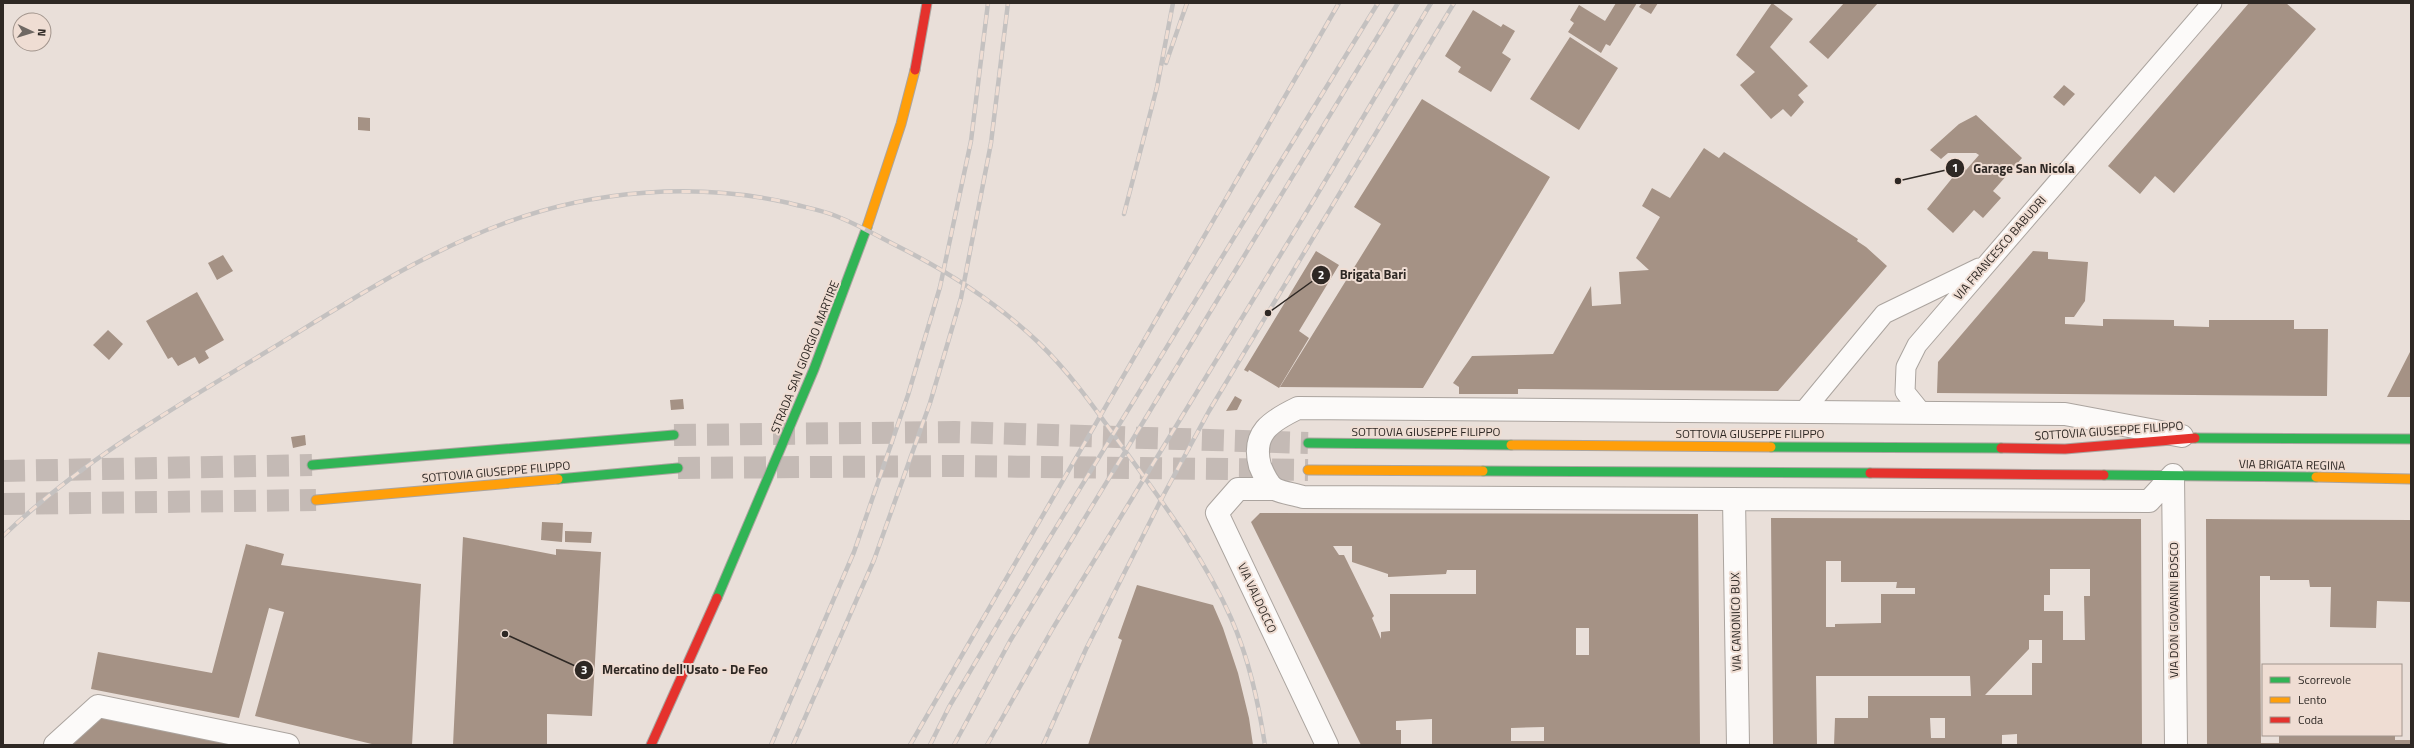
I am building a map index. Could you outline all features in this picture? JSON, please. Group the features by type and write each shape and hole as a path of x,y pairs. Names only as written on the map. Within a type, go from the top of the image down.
{"main road":[{"name":"STRADA SAN GIORGIO MARTIRE","path":"650,745 740,548 846,287 886,173 911,87 928,3"},
{"name":"SOTTOVIA GIUSEPPE FILIPPO","path":"312,465 674,434"},
{"path":"2191,438 2411,439"},
{"name":"SOTTOVIA GIUSEPPE FILIPPO","path":"1308,443 2065,449 2191,438"},
{"name":"SOTTOVIA GIUSEPPE FILIPPO","path":"316,500 678,468"},
{"path":"1308,470 2173,475"},
{"name":"VIA BRIGATA REGINA","path":"2173,475 2411,479"}],"street":[{"path":"2173,475 2149,501 1302,496 1275,489 1263,474 1257,454 1262,433 1274,420 1298,408 2064,414 2191,438"},
{"name":"VIA DON GIOVANNI BOSCO","path":"2173,475 2176,745"},
{"name":"VIA VALDOCCO","path":"1275,489 1238,489 1217,513 1326,745"},
{"name":"VIA CANONICO BUX","path":"1734,498 1738,745"},
{"path":"55,745 98,706 256,741 288,745"}],"lane":[{"name":"VIA FRANCESCO BABUDRI","path":"1922,413 1905,392 1906,367 1917,345 2212,3"},
{"path":"1803,412 1884,314 1986,264"}],"building":[{"path":"1616,3 1637,3 1610,46 1606,44 1601,53 1568,32 1574,23 1570,20 1579,5 1605,21"},
{"path":"1642,3 1658,3 1651,14 1639,7"},
{"path":"1772,3 1793,19 1770,47 1808,86 1798,95 1804,102 1791,117 1783,109 1771,119 1740,85 1755,72 1736,55"},
{"path":"1844,3 1878,3 1828,59 1809,42"},
{"path":"2249,3 2286,3 2316,29 2174,193 2155,176 2140,194 2108,166"},
{"path":"1473,10 1501,27 1503,24 1515,31 1502,53 1511,59 1491,92 1458,72 1461,67 1445,56"},
{"path":"1570,37 1618,68 1579,130 1530,99"},
{"path":"2064,85 2075,94 2064,106 2053,97"},
{"path":"1422,99 1550,177 1423,388 1280,387 1381,224 1354,207"},
{"path":"1976,115 2022,158 1993,191 2001,198 1983,218 1974,210 1953,233 1927,209 1962,166 1966,170 1979,155 1976,153 1948,153 1941,159 1930,150 1959,124"},
{"path":"358,117 370,118 370,131 358,130"},
{"path":"1704,148 1719,158 1724,152 1858,239 1857,241 1887,266 1778,391 1518,389 1518,394 1459,394 1459,387 1453,383 1472,356 1553,354 1591,286 1592,306 1621,304 1619,272 1649,270 1636,258 1660,217 1642,206 1652,188 1670,198"},
{"path":"1316,251 1339,265 1299,331 1309,338 1279,388 1249,370 1248,372 1244,370"},
{"path":"2033,251 2048,252 2048,259 2088,262 2085,301 2074,317 2065,317 2065,324 2103,326 2103,319 2174,320 2174,326 2209,327 2209,320 2294,320 2294,329 2328,329 2327,396 1937,393 1938,362"},
{"path":"223,255 233,271 217,280 208,263"},
{"path":"197,292 224,340 205,351 209,358 199,364 195,357 178,366 172,357 168,359 146,321"},
{"path":"108,330 123,344 109,360 93,345"},
{"path":"2411,350 2411,397 2387,397 2389,393"},
{"path":"1235,396 1242,400 1237,410 1226,411"},
{"path":"683,399 684,409 671,410 670,400"},
{"path":"305,435 306,445 293,448 291,437"},
{"path":"1260,513 1698,514 1700,745 1432,745 1432,719 1396,721 1396,730 1401,730 1401,745 1361,745 1251,522","holes":["1333,546 1352,546 1352,562 1388,574 1388,577 1446,574 1447,570 1476,570 1476,594 1390,594 1390,631 1381,632 1381,639 1372,618 1374,616 1344,555 1339,555","1576,628 1589,628 1589,655 1576,655","1544,727 1544,741 1511,741 1511,728"]},
{"path":"1771,518 2141,519 2142,745 2017,745 2017,734 2002,735 2002,745 1834,745 1835,718 1868,718 1868,696 1971,696 1970,676 1816,676 1817,745 1773,745","holes":["1826,561 1841,561 1841,582 1897,582 1896,588 1915,588 1915,594 1881,594 1881,623 1835,624 1835,627 1826,627","2050,569 2090,569 2090,596 2084,596 2085,640 2063,640 2063,611 2044,611 2044,595 2050,595","2029,640 2042,640 2042,663 2032,663 2032,695 1985,695 2029,649","1930,718 1945,718 1945,738 1931,738"]},
{"path":"2206,519 2411,520 2411,602 2377,601 2376,628 2330,627 2331,587 2310,587 2309,580 2270,580 2270,576 2260,576 2260,601 2261,743 2279,743 2279,736 2395,736 2395,740 2411,740 2411,745 2207,745"},
{"path":"542,522 563,523 562,542 541,540"},
{"path":"565,531 592,532 591,543 565,542"},
{"path":"463,537 556,555 556,549 601,552 592,716 547,714 547,745 453,745"},
{"path":"246,544 284,554 281,565 421,584 412,745 376,745 255,716 284,612 269,608 239,718 91,689 98,652 212,673"},
{"path":"1137,585 1213,605 1223,628 1238,673 1249,718 1253,745 1088,745 1122,640 1118,638"},
{"path":"98,717 232,744 232,745 70,745"}],"tunnel":[{"path":"674,435 955,432 1308,443"},
{"path":"3,471 312,465"},
{"path":"678,468 954,466 1308,470"},
{"path":"3,504 316,500"}],"railway":[{"path":"771,745 854,552 908,395 940,287 971,141 988,3"},
{"path":"793,745 874,560 930,403 961,298 991,143 1008,3"},
{"path":"1124,214 1157,87 1173,3"},
{"path":"1166,63 1187,3"},
{"path":"910,745 1339,3"},
{"path":"930,745 949,707 1036,560 1378,3"},
{"path":"954,745 1010,641 1398,3"},
{"path":"987,745 1053,628 1315,198 1431,3"},
{"path":"1043,745 1086,649 1163,496 1209,411 1454,3"},
{"path":"3,536 64,483 163,415 382,282 412,265 473,236 505,223 539,212 573,203 609,197 681,191 754,196 818,210 862,227 957,279 991,302 1023,328 1049,353 1070,376 1098,413 1163,503 1207,570 1231,618 1243,649 1256,696 1265,745"}],"traffic: fast":[{"path":"717,598 814,369 867,227"},
{"path":"312,465 674,435"},
{"path":"2195,438 2411,439"},
{"path":"1308,443 1511,445"},
{"path":"1771,447 2001,448"},
{"path":"558,479 678,468"},
{"path":"1483,471 1870,473"},
{"path":"2104,475 2316,477"}],"traffic: slow":[{"path":"867,227 901,124 915,70"},
{"path":"1511,445 1771,447"},
{"path":"1308,470 1483,471"},
{"path":"2316,477 2411,479"},
{"path":"316,500 558,479"}],"traffic: jam":[{"path":"915,70 927,3"},
{"path":"2001,448 2065,449 2195,438"},
{"path":"1870,473 2104,475"},
{"path":"651,745 717,598"}],"place":[{"name":"Garage San Nicola","path":"1898,181"},
{"name":"Brigata Bari","path":"1268,313"},
{"name":"Mercatino dell'Usato - De Feo","path":"505,634"}]}
